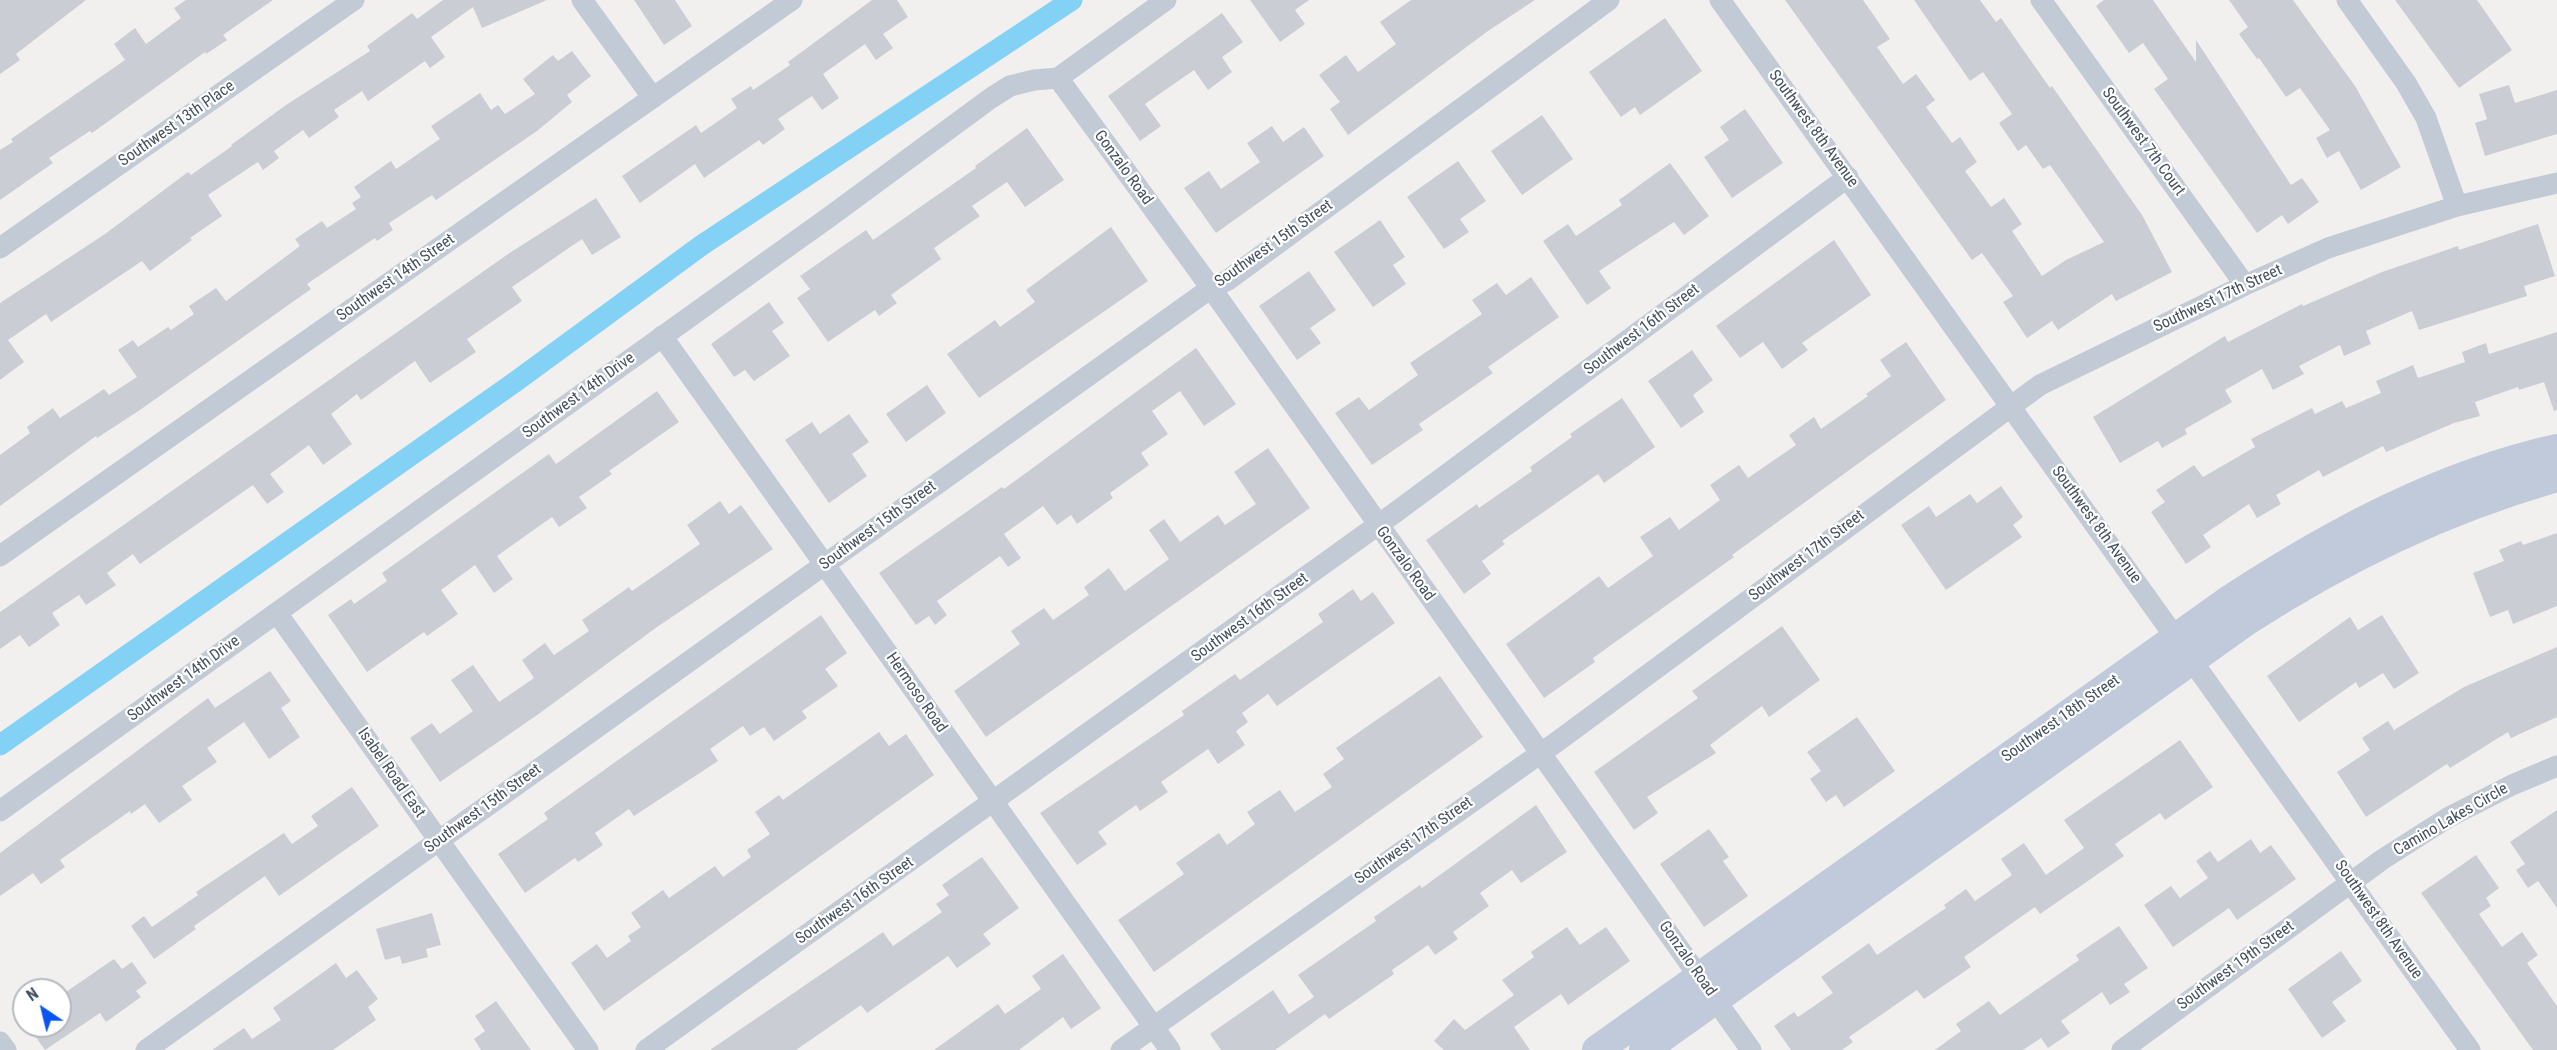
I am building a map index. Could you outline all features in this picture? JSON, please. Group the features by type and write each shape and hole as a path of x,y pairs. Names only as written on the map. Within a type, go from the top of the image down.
{"main road":[{"name":"Southwest 18th Street","path":"1597,1050 1708,988 2185,648 2295,557 2362,521 2432,490 2504,464 2557,449"},
{"name":"Southwest 18th Street","path":"2185,648 2374,546 2442,516 2557,477"},
{"name":"Southwest 18th Street","path":"1644,1050 1708,988"}],"street":[{"name":"Southwest 13th Place","path":"0,248 354,0"},
{"path":"582,0 653,98"},
{"name":"Southwest 14th Street","path":"0,556 792,0"},
{"name":"Southwest 14th Drive","path":"0,811 991,98 1010,86 1034,80 1058,78 1166,0"},
{"name":"Southwest 15th Street","path":"146,1050 1211,288 1228,280 1610,0"},
{"name":"Southwest 8th Avenue","path":"1720,0 2470,1050"},
{"name":"Southwest 7th Court","path":"2042,0 2245,285"},
{"path":"2347,0 2406,83 2426,118 2457,206"},
{"name":"Gonzalo Road","path":"1058,78 1211,288 1377,526 1752,1050"},
{"name":"Southwest 16th Street","path":"646,1050 1377,526 1848,177"},
{"name":"Southwest 17th Street","path":"1121,1050 1568,734 2040,385 2245,285 2328,248 2457,206 2557,183"},
{"name":"Hermoso Road","path":"663,336 1170,1050"},
{"name":"Isabel Road East","path":"277,613 588,1050"},
{"name":"Camino Lakes Circle","path":"2351,882 2448,818 2512,785 2557,766"},
{"name":"Southwest 19th Street","path":"2122,1050 2351,882"},
{"path":"0,1042 6,1050"}],"building":[{"path":"0,0 86,0 16,54 20,60 0,74"},
{"path":"186,0 273,0 223,35 227,40 206,54 205,52 92,133 90,131 49,158 53,163 0,200 0,150 13,142 11,139 125,60 114,44 135,28 146,44 181,18 174,8"},
{"path":"443,0 547,0 482,28 473,7 431,37 445,57 430,68 425,61 368,101 362,91 334,110 339,117 309,138 303,130 274,151 279,158 263,170 258,162 208,195 222,216 190,238 192,240 150,271 142,261 51,322 46,314 8,340 24,362 0,380 0,303 105,234 188,172 191,175 286,105 370,51 367,46 412,13 417,19"},
{"path":"634,0 675,0 692,26 664,45"},
{"path":"872,0 897,0 908,17 883,34 893,48 876,60 865,44 823,74 839,98 822,110 812,96 778,119 785,129 763,145 759,140 704,178 695,164 640,203 622,176 696,125 701,133 737,108 731,99 751,86 753,90 790,65 788,62"},
{"path":"1250,0 1309,0 1295,10 1305,24 1280,42"},
{"path":"1411,0 1535,0 1488,31 1348,135 1330,109 1340,102 1319,75 1346,55 1358,72 1396,44 1380,22"},
{"path":"1785,0 1863,0 1890,39 1877,47 1903,84 1916,74 1935,100 1926,107 1952,143 1960,137 1977,162 1965,171 1991,207 2004,198 2022,224 2012,231 2042,276 2066,260 2104,242 2050,165 2043,169 2026,145 2018,151 1999,123 2012,114 1983,72 1970,81 1914,0 1980,0 1996,22 2001,18 2050,88 2052,86 2142,215 2172,272 2116,301 2112,294 2058,330 2052,321 2027,338 2003,302 2013,296 1982,253 1972,260"},
{"path":"2104,0 2153,0 2196,62 2196,40 2291,185 2302,178 2319,202 2288,224 2282,215 2257,233 2154,89 2168,79 2143,43 2129,53 2096,6"},
{"path":"2229,0 2293,0 2355,86 2401,167 2361,190 2339,151 2327,158 2316,138 2330,130 2300,88 2286,97 2239,34 2248,27"},
{"path":"2395,0 2477,0 2512,50 2459,88"},
{"path":"1222,13 1243,42 1222,57 1232,72 1208,90 1194,70 1145,104 1161,126 1140,141 1108,96"},
{"path":"1665,18 1702,71 1640,115 1635,107 1621,117 1589,72"},
{"path":"572,51 591,76 567,95 572,102 537,131 436,200 432,195 389,223 393,230 377,241 375,238 307,284 311,289 140,410 97,438 96,436 0,506 0,455 30,433 27,427 53,408 60,418 104,389 109,395 137,377 118,350 133,340 138,347 168,327 171,330 194,314 189,306 216,288 226,301 300,246 295,239 322,221 327,228 356,209 352,203 361,197 354,187 391,161 396,169 440,139 431,126 480,93 491,110 498,105 505,114 535,94 523,79 553,55 558,61"},
{"path":"2509,85 2515,103 2557,90 2557,134 2485,156 2475,123 2487,119 2479,94"},
{"path":"1745,109 1783,163 1732,198 1704,157 1729,140 1720,127"},
{"path":"1542,115 1573,159 1522,195 1491,151"},
{"path":"1272,126 1283,142 1304,127 1324,156 1216,233 1184,188 1209,171 1221,189 1260,162 1247,143"},
{"path":"1027,128 1064,180 1025,207 1007,182 972,206 980,216 934,248 941,259 891,295 897,303 879,316 875,310 828,342 797,298 810,289 800,276 866,230 873,240 976,168 975,166"},
{"path":"1458,161 1486,201 1460,219 1469,232 1444,249 1407,197"},
{"path":"1670,163 1709,216 1684,235 1674,222 1599,271 1611,288 1587,305 1543,241 1568,224 1576,236 1622,205 1619,200"},
{"path":"596,198 621,237 592,255 582,239 512,287 522,301 467,339 476,352 430,383 415,361 361,400 357,394 331,414 352,444 323,465 309,445 270,474 284,492 267,504 253,485 140,564 133,554 107,573 116,585 86,605 79,595 52,613 60,625 29,647 20,635 0,649 0,612 508,254"},
{"path":"1380,220 1405,257 1393,265 1406,284 1373,307 1334,252"},
{"path":"2538,224 2555,276 2524,286 2527,296 2419,330 2412,311 2366,331 2371,344 2344,356 2340,345 2299,366 2304,374 2273,390 2262,369 2225,390 2232,402 2185,429 2187,434 2162,448 2158,441 2120,463 2093,417 2225,336 2228,342 2302,304 2303,306 2382,272 2458,246 2459,250"},
{"path":"1111,227 1148,281 979,398 947,354 995,320 1000,327 1035,302 1026,290"},
{"path":"1834,240 1871,295 1802,343 1808,350 1782,369 1763,342 1740,358 1716,326"},
{"path":"1309,271 1336,310 1310,328 1321,343 1297,360 1259,306"},
{"path":"1531,277 1559,317 1488,367 1493,373 1419,424 1423,430 1372,465 1335,413 1359,397 1369,410 1418,375 1410,363 1482,314 1472,300 1497,283 1506,295"},
{"path":"769,302 784,323 772,331 790,356 754,381 745,370 734,377 711,344"},
{"path":"2557,332 2557,410 2554,411 2544,382 2519,390 2518,387 2475,402 2480,416 2454,423 2386,452 2383,446 2323,477 2319,470 2276,495 2281,504 2257,518 2249,504 2203,535 2211,547 2186,564 2151,512 2165,502 2156,490 2194,465 2203,477 2255,447 2251,439 2312,408 2315,414 2342,401 2346,408 2381,393 2376,381 2413,365 2418,378 2465,362 2462,352 2486,343 2489,354"},
{"path":"1906,342 1946,400 1593,658 1595,662 1544,698 1506,644 1599,576 1608,588 1653,556 1640,537 1670,517 1679,530 1720,500 1710,485 1739,465 1748,478 1796,445 1789,435 1814,417 1821,429 1868,396 1866,394 1891,376 1880,360"},
{"path":"1196,348 1236,404 1204,426 1180,391 1152,411 1168,434 1141,453 1149,465 1110,493 1113,498 1077,524 1071,515 1057,525 1043,506 1004,534 1021,558 1008,567 1000,556 937,601 947,615 935,625 929,616 916,625 879,573 1002,487 1004,489"},
{"path":"1692,350 1713,380 1693,395 1704,412 1681,428 1648,381"},
{"path":"927,385 946,413 906,442 886,414"},
{"path":"657,391 679,422 609,471 612,474 579,497 587,508 559,527 552,517 497,556 513,579 494,593 475,565 441,590 458,614 427,636 424,632 367,672 328,615 351,599 354,604 387,581 382,573 549,454 556,464"},
{"path":"1622,398 1655,447 1604,483 1598,474 1502,541 1505,544 1482,561 1491,574 1464,594 1426,540 1477,504 1479,508 1532,471 1530,467 1572,437 1570,434"},
{"path":"849,414 869,442 852,454 867,476 829,503 785,440 812,422 820,434"},
{"path":"1268,448 1310,508 986,737 954,691 1020,644 1011,631 1044,608 1053,620 1089,595 1084,587 1109,568 1125,591 1169,559 1149,530 1164,519 1180,542 1218,515 1225,525 1256,504 1234,472"},
{"path":"2001,486 2023,517 2013,525 2022,537 1946,590 1901,525 1929,506 1936,517 1970,494 1977,503"},
{"path":"720,501 729,514 741,505 773,549 657,627 540,713 440,782 410,738 432,723 440,734 473,711 451,680 473,665 499,702 534,678 522,660 545,643 554,655 589,631 582,620 629,587 632,591 700,544 687,525"},
{"path":"2557,533 2557,606 2513,624 2508,610 2490,617 2473,573 2504,561 2499,550 2521,541 2523,545"},
{"path":"1353,589 1361,601 1373,592 1395,623 1277,706 1268,694 1242,713 1248,722 1236,731 1245,745 1218,764 1208,749 1161,782 1168,792 1140,811 1136,805 1098,832 1107,844 1077,865 1040,813 1184,715 1182,711 1235,674 1240,680 1323,622 1318,614"},
{"path":"821,615 847,653 825,669 838,686 802,711 807,718 774,741 764,727 750,736 743,726 710,749 718,761 634,816 629,809 595,833 603,845 578,862 575,858 525,893 498,854 548,819 544,813"},
{"path":"2382,615 2419,673 2394,689 2383,673 2359,688 2356,682 2299,722 2267,676 2350,617 2358,630"},
{"path":"1782,626 1820,680 1769,717 1762,706 1710,745 1716,753 1647,797 1658,813 1634,830 1594,772 1698,698 1692,691"},
{"path":"2557,647 2557,717 2511,738 2508,732 2450,768 2447,764 2366,817 2337,772 2370,750 2362,738 2388,721 2394,730 2464,687"},
{"path":"270,671 291,701 281,708 300,737 269,759 244,722 207,748 217,762 182,786 192,800 159,823 145,804 131,814 130,811 60,860 65,867 41,884 33,873 0,896 0,853 208,698 215,708"},
{"path":"1440,676 1483,737 1154,972 1118,920 1184,874 1176,863 1219,833 1227,845 1255,824 1247,812 1280,790 1295,812 1332,787 1323,774 1344,759 1336,748"},
{"path":"1857,717 1895,771 1844,807 1836,795 1826,802 1810,779 1821,771 1807,752"},
{"path":"879,732 889,746 906,734 934,775 604,1011 571,963 597,944 607,958 631,941 628,936 641,927 631,913 663,890 669,898 715,866 723,877 751,857 747,850 770,834 755,812 779,795 783,800"},
{"path":"2180,740 2213,787 2165,820 2160,813 2115,844 2124,856 2040,914 2035,907 1964,957 1971,967 1924,999 1917,990 1849,1037 1853,1042 1842,1050 1791,1050 1774,1026 1794,1012 1798,1017 1833,993 1821,977 1869,943 1877,955 1946,908 1944,905 1966,889 1975,901 2012,875 2001,859 2024,843 2046,875 2084,848 2064,820"},
{"path":"352,787 379,826 279,896 265,876 194,926 196,929 154,959 131,926 144,916 152,927 198,895 196,892 284,833 292,844 318,826 311,816"},
{"path":"1536,805 1567,852 1521,883 1512,870 1480,893 1489,906 1453,932 1458,939 1435,955 1428,945 1392,970 1394,974 1329,1019 1325,1014 1275,1050 1221,1050 1210,1034 1273,990 1289,1014 1314,997 1298,975 1376,921 1374,917 1420,885 1422,888"},
{"path":"2557,810 2557,908 2538,881 2528,888 2516,870 2525,864 2510,842"},
{"path":"1709,829 1729,857 1723,861 1748,896 1704,927 1660,864"},
{"path":"2251,839 2260,853 2271,845 2296,879 2237,920 2229,908 2173,947 2144,905 2171,886 2180,898 2208,878 2196,861 2210,851 2218,862"},
{"path":"2476,855 2499,888 2486,898 2491,906 2479,914 2502,947 2522,932 2538,955 2527,963 2557,1006 2557,1050 2533,1050 2421,893"},
{"path":"982,857 1019,908 983,934 991,944 957,968 948,956 867,1013 861,1005 796,1050 710,1050 883,932 893,946 942,912 936,904 949,895 942,885"},
{"path":"432,913 441,945 426,949 428,957 402,964 400,956 385,960 376,929"},
{"path":"2119,926 2148,968 2124,984 2130,992 2110,1005 2102,992 2061,1021 2070,1033 2048,1048 2041,1038 2023,1050 1935,1050 1961,1031 1956,1024 1989,1001 2000,1015 2079,960 2076,955"},
{"path":"1567,927 1580,945 1606,927 1630,961 1568,1005 1561,994 1514,1027 1530,1050 1444,1050 1434,1041 1454,1019 1465,1030 1514,995 1502,980 1534,957 1531,952"},
{"path":"2341,951 2362,981 2332,1002 2346,1021 2322,1038 2288,989"},
{"path":"1063,954 1101,1008 1071,1029 1063,1017 1019,1050 934,1050 998,1004 1005,1014 1041,989 1032,976"},
{"path":"114,959 122,969 132,962 147,983 136,991 141,997 106,1022 100,1013 72,1032 72,988"},
{"path":"336,963 346,978 357,970 378,999 368,1007 376,1020 333,1050 212,1050 244,1028 252,1039 281,1020 273,1008"},
{"path":"496,1001 531,1050 481,1050 474,1039 485,1031 475,1016"},
{"path":"36,1038 63,1038 45,1050"}],"waterway":[{"path":"0,745 515,382 702,245 1072,0"}]}
